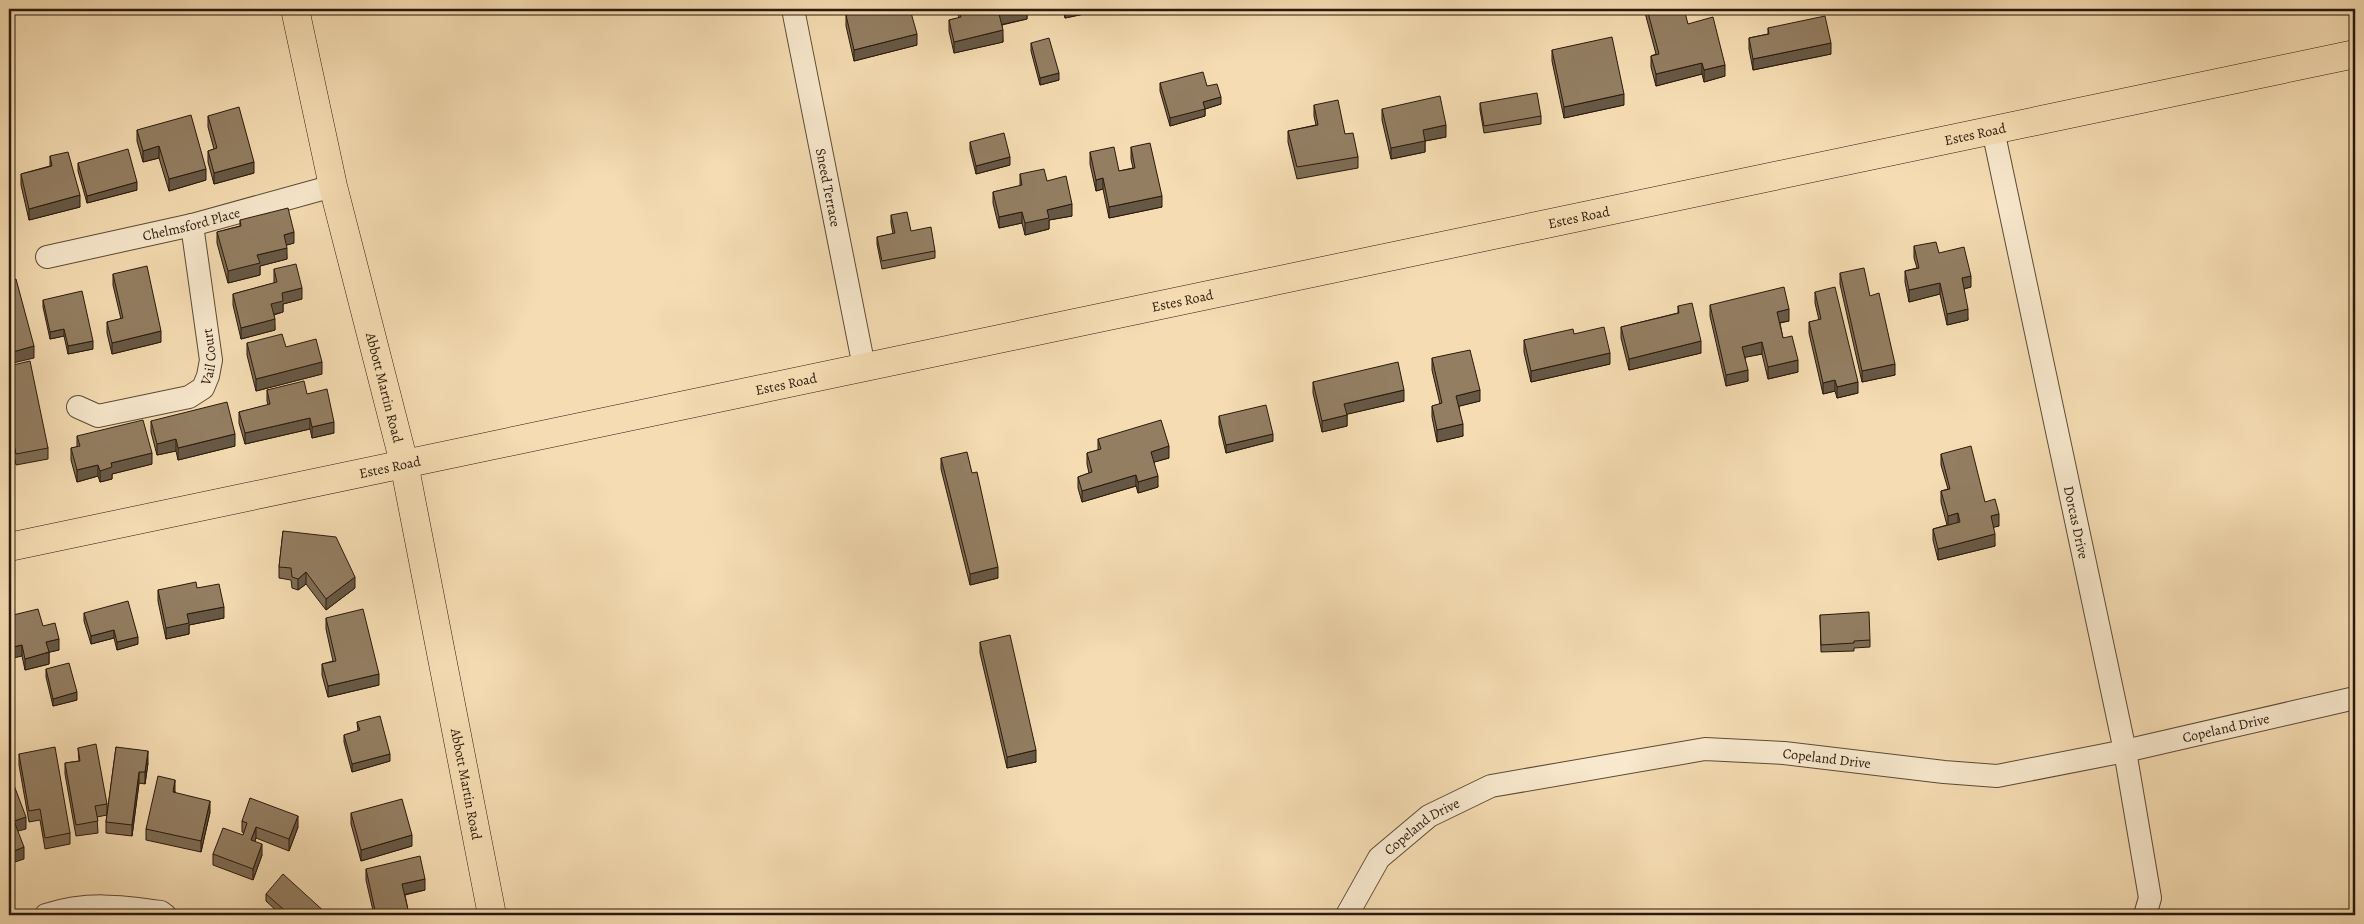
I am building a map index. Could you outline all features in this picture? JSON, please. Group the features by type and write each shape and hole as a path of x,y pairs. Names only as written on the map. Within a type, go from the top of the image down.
{"main road":[{"name":"Abbott Martin Road","path":"294,9 333,186 404,463 492,915"},
{"name":"Estes Road","path":"9,547 2355,54"}],"street":[{"name":"Sneed Terrace","path":"793,9 864,367"},
{"name":"Dorcas Drive","path":"1992,130 2125,751 2150,898 2145,915"},
{"name":"Chelmsford Place","path":"47,257 192,225 333,186"},
{"name":"Vail Court","path":"78,407 98,416 189,397 203,388 208,376 211,360 192,225"},
{"name":"Copeland Drive","path":"1347,915 1379,858 1429,816 1491,786 1705,749 1784,753 1944,772 1997,776 2125,751 2355,698"},
{"path":"46,915 68,908 111,905 161,912 165,915"}],"building":[{"path":"869,9 910,9 917,34 854,50 846,15"},
{"path":"959,9 1021,9 999,14 1003,30 954,42 949,20 961,17"},
{"path":"1647,9 1673,9 1673,11 1684,9 1688,24 1713,17 1725,65 1704,70 1702,63 1656,74 1651,56 1659,54"},
{"path":"1825,16 1831,43 1753,59 1749,38 1769,34 1768,28"},
{"path":"1612,37 1624,94 1564,107 1552,50"},
{"path":"1049,38 1059,73 1040,78 1031,43"},
{"path":"1203,72 1207,86 1217,84 1221,97 1203,102 1205,109 1170,118 1160,83"},
{"path":"1537,93 1541,116 1484,126 1480,103"},
{"path":"1440,96 1446,125 1423,130 1425,141 1391,148 1382,109"},
{"path":"1338,100 1345,134 1353,133 1358,157 1297,167 1288,131 1318,125 1314,105"},
{"path":"239,107 254,162 214,173 208,151 217,148 208,116"},
{"path":"191,115 206,169 169,179 159,146 143,151 137,130"},
{"path":"1004,133 1010,157 976,166 970,142"},
{"path":"1150,143 1162,196 1109,207 1103,178 1096,180 1090,152 1114,147 1119,171 1135,168 1131,147"},
{"path":"128,149 137,182 87,196 78,163"},
{"path":"68,152 80,195 29,209 21,174 52,166 50,156"},
{"path":"1044,169 1047,181 1066,176 1072,204 1047,210 1049,218 1025,223 1022,212 999,217 993,192 1022,185 1020,174"},
{"path":"288,208 294,232 284,235 287,248 257,255 260,263 228,271 217,232 241,226 240,220"},
{"path":"907,212 911,231 931,227 935,251 882,261 877,237 895,233 891,215"},
{"path":"1936,242 1939,253 1964,247 1971,276 1962,278 1968,309 1947,314 1940,283 1909,290 1905,271 1919,268 1914,246"},
{"path":"296,264 302,288 282,293 283,301 271,304 275,319 241,328 233,294 277,282 274,269"},
{"path":"147,266 161,331 112,343 107,322 123,318 113,274"},
{"path":"1864,268 1870,296 1879,293 1895,364 1862,371 1840,273"},
{"path":"16,279 34,346 9,353 9,282"},
{"path":"1784,287 1789,309 1777,312 1783,338 1792,336 1798,360 1768,367 1762,342 1742,347 1748,370 1726,375 1710,305"},
{"path":"1835,287 1858,382 1837,387 1835,380 1823,383 1809,322 1821,319 1815,292"},
{"path":"82,291 93,341 68,346 64,329 50,332 43,300"},
{"path":"1692,303 1701,341 1629,359 1621,327 1679,313 1678,306"},
{"path":"1604,327 1610,353 1531,371 1524,340 1573,329 1574,334"},
{"path":"282,334 286,347 316,339 322,362 256,379 247,343"},
{"path":"1470,350 1480,390 1456,396 1463,424 1437,430 1432,406 1442,403 1432,358"},
{"path":"30,361 48,448 16,454 9,419 9,366"},
{"path":"1398,362 1404,390 1344,404 1347,415 1322,421 1313,382"},
{"path":"304,381 307,394 327,389 334,422 312,427 310,418 245,433 239,412 270,404 267,390"},
{"path":"227,402 235,434 178,448 176,439 157,444 151,421"},
{"path":"1266,405 1273,434 1226,445 1219,416"},
{"path":"143,420 152,453 111,463 112,467 100,471 98,465 77,470 71,448 80,446 77,436"},
{"path":"1161,420 1169,446 1151,452 1158,476 1138,482 1136,475 1082,491 1078,477 1092,472 1087,453 1101,449 1098,439"},
{"path":"1971,446 1985,502 1995,499 1999,514 1991,516 1995,534 1938,549 1933,529 1960,522 1958,513 1948,516 1941,491 1950,489 1941,454"},
{"path":"967,452 972,473 977,472 998,567 970,574 941,458"},
{"path":"283,531 336,537 355,577 326,599 306,572 298,579 292,577 291,568 279,567"},
{"path":"196,582 197,588 219,584 224,607 187,614 189,623 166,628 158,590"},
{"path":"128,601 138,637 117,642 114,630 91,636 84,613"},
{"path":"38,609 43,626 55,623 59,639 46,642 49,652 25,659 22,645 9,648 9,616"},
{"path":"363,609 379,674 328,686 322,664 336,661 326,618"},
{"path":"1869,612 1870,640 1821,645 1820,615"},
{"path":"1010,635 1036,750 1007,757 980,642"},
{"path":"69,663 77,692 53,699 46,669"},
{"path":"380,716 390,754 352,764 344,735 360,730 357,722"},
{"path":"96,744 107,804 95,806 98,821 76,825 65,763 80,761 78,748"},
{"path":"55,747 70,833 45,838 40,809 29,811 19,754"},
{"path":"116,747 148,751 145,772 139,772 132,825 106,822"},
{"path":"9,772 26,817 14,821 24,847 9,853"},
{"path":"158,776 175,780 173,792 210,801 201,841 146,829"},
{"path":"250,798 298,816 289,839 256,827 251,840 262,844 253,869 213,854 223,828 243,835 247,823 242,821"},
{"path":"402,799 412,835 361,850 351,813"},
{"path":"420,856 425,879 402,884 409,914 376,915 366,869"},
{"path":"283,874 327,914 290,915 266,894"}]}
